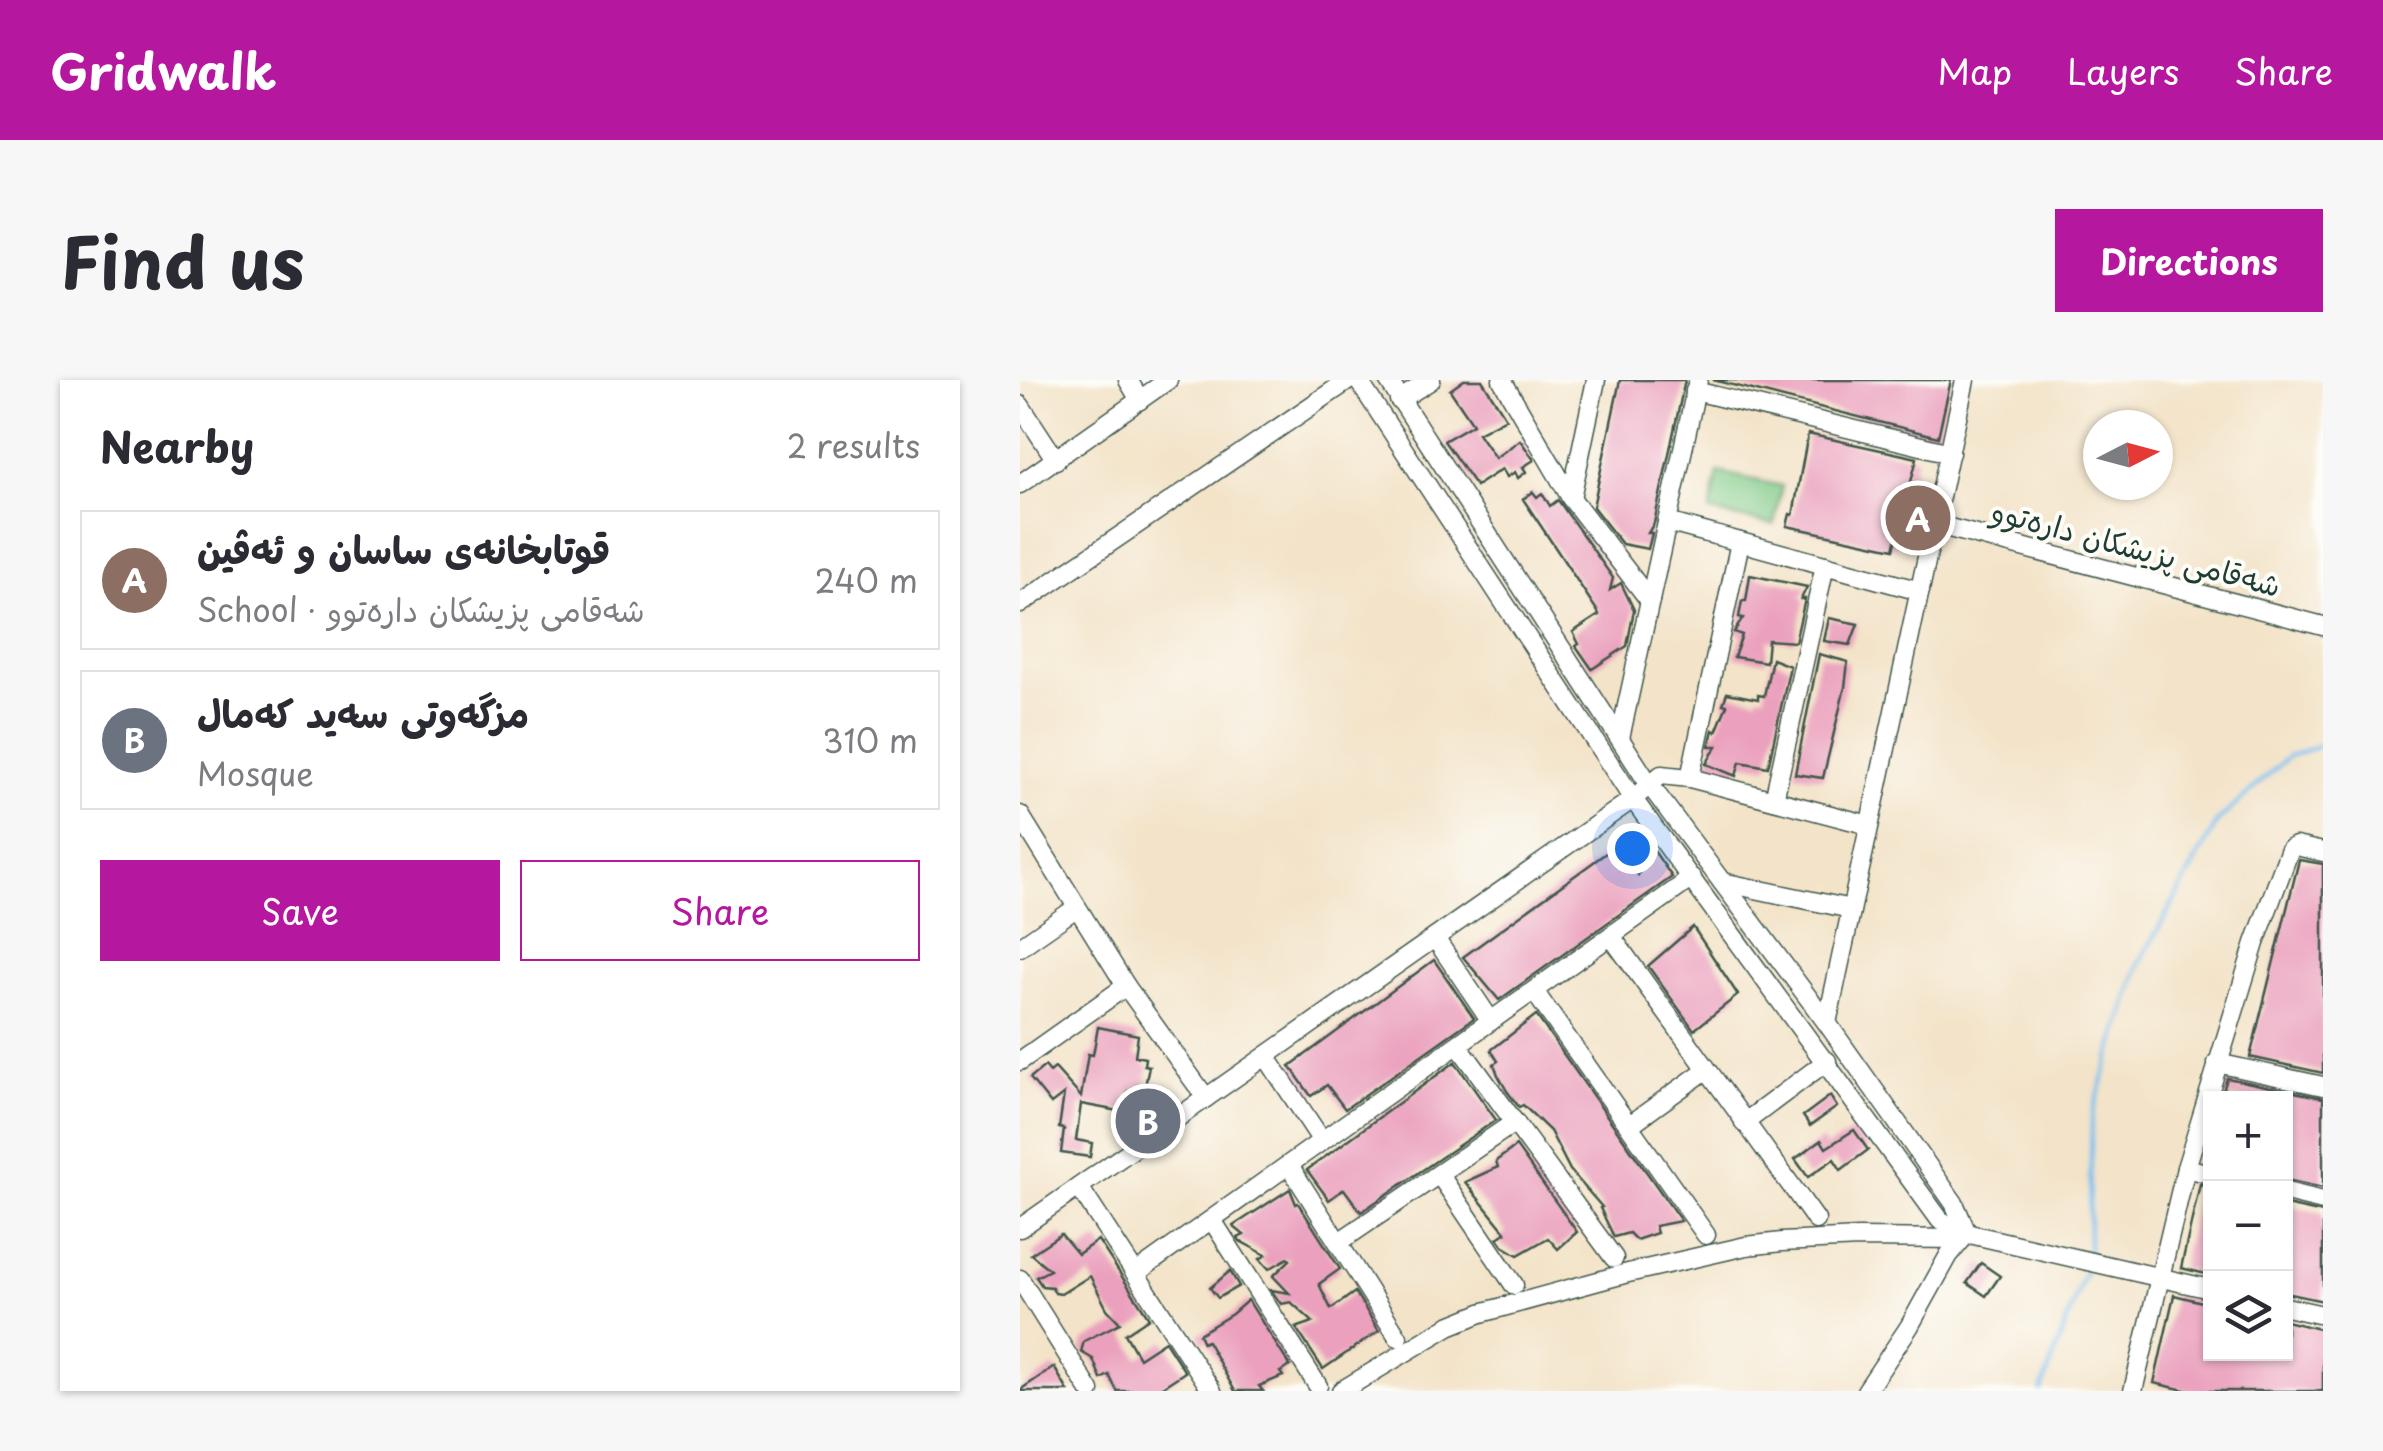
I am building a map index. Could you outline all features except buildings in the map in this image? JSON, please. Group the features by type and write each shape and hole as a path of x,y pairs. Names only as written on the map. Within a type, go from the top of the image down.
{"street":[{"path":"1128,380 1140,400"},
{"path":"1020,484 1168,380"},
{"path":"1020,604 1349,380"},
{"path":"1358,380 1634,798 1940,1220 1964,1236"},
{"path":"1388,380 1649,784 1954,1203 1964,1236 1866,1391"},
{"path":"1399,400 1431,380"},
{"path":"1502,380 1571,498 1650,601"},
{"path":"1571,498 1596,380"},
{"path":"1826,1023 1965,380"},
{"path":"1620,738 1697,386 1950,453"},
{"path":"1020,405 1056,460"},
{"path":"1667,522 1920,591"},
{"name":"شەقامی پزیشکان دارەتوو","path":"1934,524 2323,626"},
{"path":"1690,778 1740,542"},
{"path":"1774,800 1825,565"},
{"path":"1020,1228 1664,774 1869,824"},
{"path":"1023,827 1126,986 1206,1098"},
{"path":"2154,1391 2134,1389 2186,1168 2217,1063 2290,849 2296,846 2323,852"},
{"path":"1136,1273 1692,878"},
{"path":"1722,882 1851,909"},
{"path":"1020,947 1076,908"},
{"path":"1611,936 1816,1220"},
{"path":"1434,938 1491,1022"},
{"path":"1020,1061 1126,986"},
{"path":"1534,991 1706,1235"},
{"path":"1458,1045 1614,1258"},
{"path":"1266,1056 1322,1142"},
{"path":"1744,1123 1826,1062"},
{"path":"2217,1063 2323,1086"},
{"path":"1631,1124 1706,1070"},
{"path":"1339,1242 1515,1122"},
{"path":"1288,1165 1398,1336"},
{"path":"2186,1168 2203,1172"},
{"path":"1439,1174 1514,1284"},
{"path":"1079,1187 1212,1391"},
{"path":"2293,1194 2323,1201"},
{"path":"1212,1220 1318,1386"},
{"path":"1341,1391 1465,1319 1624,1274 1746,1246 1964,1236 2203,1288"},
{"path":"1020,1278 1090,1391"},
{"path":"2293,1309 2323,1315"}],"green space":[{"path":"1718,472 1782,486 1774,525 1710,512"}],"waterway":[{"path":"2088,1255 2092,1115 2139,964 2218,821 2289,756 2323,742"},
{"path":"2041,1391 2086,1269"}],"place":[{"name":"قوتابخانەی ساسان و ئەڤین","path":"1918,518"},
{"name":"مزگەوتی سەید کەمال","path":"1148,1121"}]}
